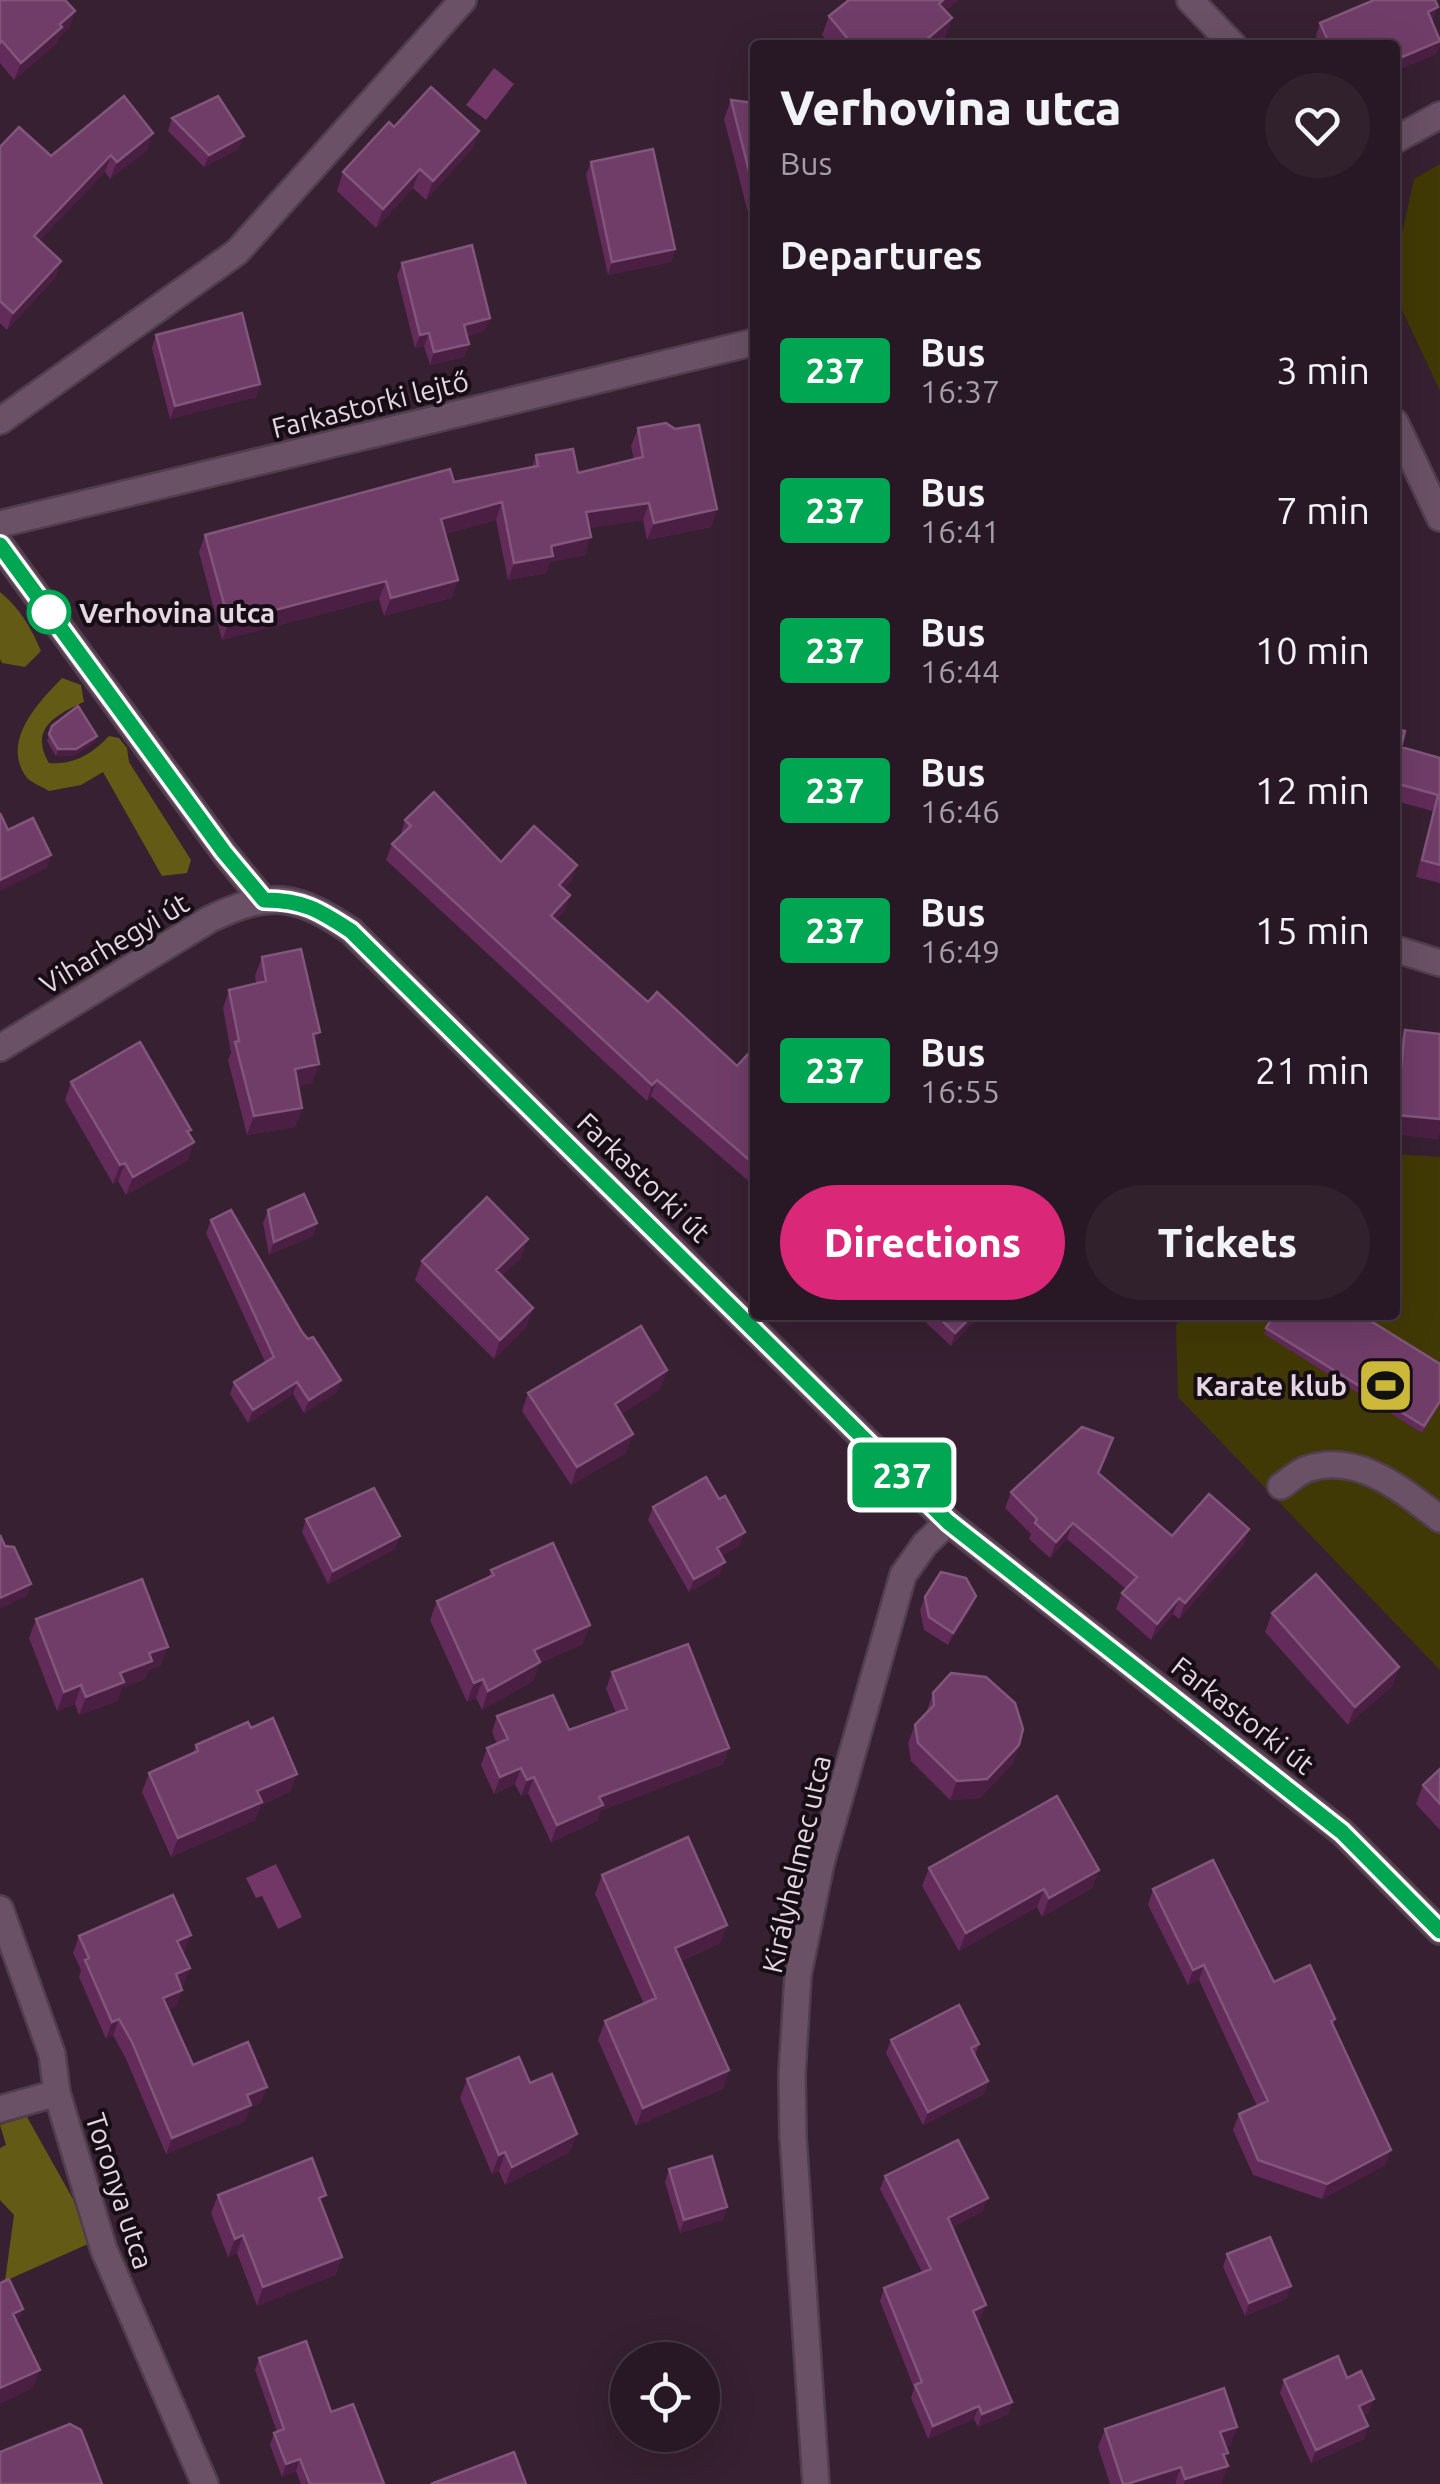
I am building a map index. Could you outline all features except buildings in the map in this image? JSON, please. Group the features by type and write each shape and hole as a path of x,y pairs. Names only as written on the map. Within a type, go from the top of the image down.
{"street":[{"path":"0,422 237,252 463,0"},
{"path":"1190,0 1228,40"},
{"path":"1400,137 1440,115"},
{"name":"Farkastorki lejtő","path":"0,524 750,343"},
{"path":"1400,433 1440,518"},
{"path":"0,545 224,852 264,900"},
{"name":"Viharhegyi út","path":"0,1048 210,919 237,906 264,900"},
{"name":"Farkastorki út","path":"264,900 289,900 315,907 351,931 948,1522 1342,1832 1440,1931"},
{"path":"1400,951 1440,963"},
{"path":"1281,1486 1307,1469 1352,1464 1400,1489 1440,1520"},
{"name":"Királyhelmec utca","path":"816,2484 793,2136 798,1975 821,1863 903,1575 925,1544 948,1522"},
{"name":"Toronya utca","path":"0,1909 52,2054 56,2093 104,2250 204,2484"},
{"path":"0,2109 56,2093"}],"shaded area":[{"path":"494,68 514,84 486,120 466,105"},
{"path":"1440,164 1440,391 1400,306 1400,242 1414,179"},
{"path":"0,592 24,619 41,651 25,667 2,663 0,659"},
{"path":"62,678 81,685 84,702 48,725 42,741 49,763 74,760 109,736 119,738 127,748 129,762 191,860 187,873 162,876 103,772 81,785 49,791 27,778 20,764 20,737 33,711"},
{"path":"1400,1154 1440,1157 1440,1670 1178,1397 1178,1320 1400,1320"},
{"path":"276,1864 302,1917 278,1929 262,1896 256,1898 246,1878"},
{"path":"27,2117 73,2199 88,2244 5,2281 14,2215 0,2200 0,2148 6,2145 0,2125"}],"bus line":[{"name":"237","path":"0,545 224,852 264,900 289,900 315,907 351,931 948,1522 1342,1832 1440,1931"}],"place":[{"name":"Verhovina utca","path":"49,612"},
{"name":"Karate klub","path":"1386,1385"}]}
